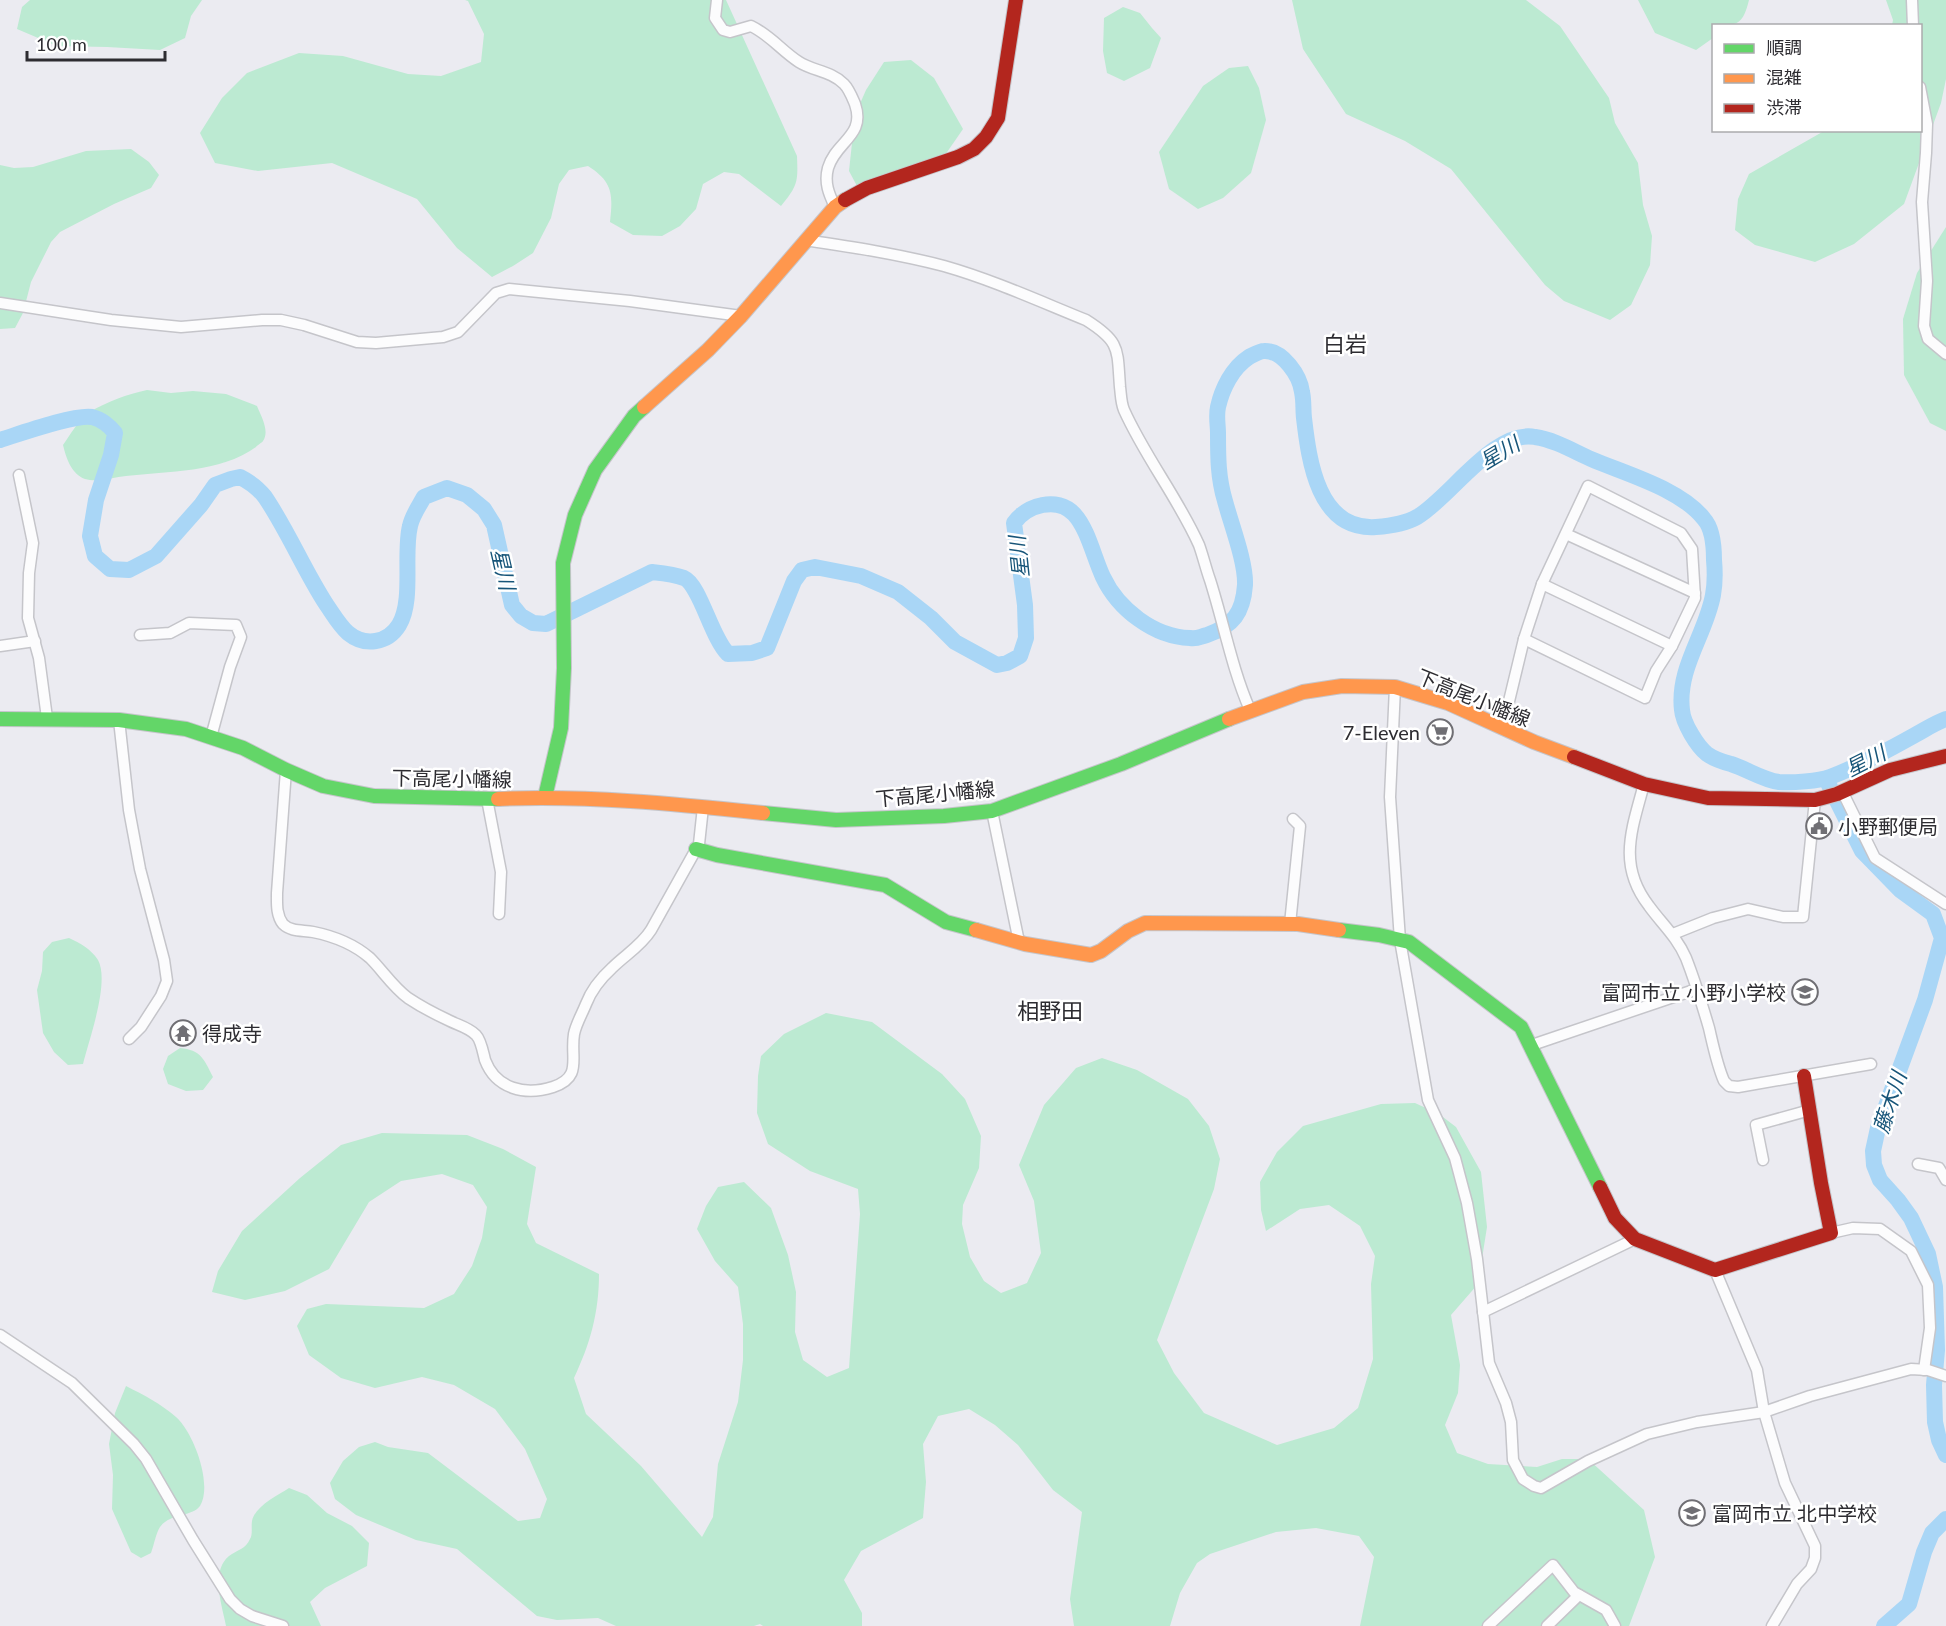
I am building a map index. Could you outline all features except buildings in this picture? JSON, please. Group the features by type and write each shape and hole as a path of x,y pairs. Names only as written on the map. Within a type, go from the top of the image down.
{"street":[{"path":"717,0 715,18 723,30 730,32 751,26 765,33 800,63 838,79 852,96 858,123 831,160 827,178 827,188 835,207"},
{"path":"545,797 561,728 564,668 563,563 579,506 595,470 634,416 708,350 741,316 835,207 867,188 958,157 974,149 986,137 998,118 1016,0"},
{"path":"1912,0 1913,24"},
{"path":"1922,98 1927,124 1922,202 1927,281 1924,326 1928,339 1946,354"},
{"path":"805,240 882,251 944,266 987,280 1086,320 1101,329 1112,340 1117,353 1122,406 1138,441 1174,496 1199,547 1221,616 1238,682 1250,710"},
{"path":"0,303 111,320 181,327 281,320 357,342 376,343 443,337 458,332 496,293 509,290 630,301 741,316"},
{"path":"19,475 33,543 29,573 28,618 39,658 47,718"},
{"path":"1503,726 1524,639 1542,584 1588,486 1681,533 1692,549 1695,598 1672,646 1656,671 1645,698 1524,639"},
{"path":"1566,534 1695,593"},
{"path":"1542,584 1672,646"},
{"path":"140,635 170,633 189,623 236,625 241,637 211,737"},
{"path":"0,646 35,641"},
{"name":"下高尾小幡線","path":"0,719 119,720 186,729 243,748 323,786 374,796 487,799 545,797 703,807 836,820 944,816 992,811 1121,764 1250,710 1303,692 1342,686 1395,687 1448,703 1534,742 1644,784 1708,798 1830,796 1908,764 1946,756"},
{"path":"1395,687 1389,797 1400,940 1428,1100 1455,1158 1467,1203 1477,1259 1489,1363 1506,1403 1511,1422 1513,1460 1523,1479 1541,1488 1588,1461 1647,1434 1697,1422 1764,1412 1810,1396 1911,1369 1926,1370 1946,1376"},
{"path":"119,720 129,810 140,869 165,960 167,981 161,996 141,1027 129,1039"},
{"path":"286,770 277,893 277,909 282,923 291,930 312,932 355,947 408,998 478,1036 486,1063 493,1076 520,1090 536,1091 568,1079 573,1068 575,1031 587,1002 612,967 645,940 699,844 703,807"},
{"path":"1644,784 1630,837 1629,859 1635,883 1648,905 1673,934 1684,955 1697,989 1726,1084 1738,1087 1871,1064"},
{"path":"1673,934 1713,918 1748,909 1783,917 1803,917 1830,796"},
{"path":"1830,796 1875,858 1946,904"},
{"path":"487,799 501,872 500,914"},
{"path":"992,811 1019,942"},
{"path":"1290,924 1300,826 1293,819"},
{"path":"696,849 728,857 885,885 946,922 1019,942 1091,955 1144,923 1290,924 1378,935 1408,942 1521,1027 1532,1045 1615,1218 1635,1239 1715,1270 1831,1233 1853,1228 1880,1229 1911,1251 1928,1286 1930,1328 1926,1370"},
{"path":"1532,1045 1697,989"},
{"path":"1804,1076 1831,1233"},
{"path":"1763,1160 1756,1125 1810,1110"},
{"path":"1918,1164 1939,1168 1946,1180"},
{"path":"1483,1312 1635,1239"},
{"path":"1715,1270 1757,1370 1764,1412 1785,1483 1815,1546 1813,1564 1797,1584 1772,1626"},
{"path":"0,1335 72,1383 134,1444 146,1459 230,1599 252,1616 283,1626"},
{"path":"1488,1626 1553,1565 1574,1592 1606,1610 1610,1623"},
{"path":"1546,1626 1579,1595"}],"green space":[{"path":"30,0 202,0 191,16 185,38 160,50 57,46 17,29 22,7"},
{"path":"465,0 726,0 797,156 797,178 791,193 781,206 739,174 724,172 703,184 696,209 680,226 662,236 633,235 610,222 611,196 607,183 588,166 569,170 559,184 551,218 533,253 492,277 457,248 417,199 332,163 258,171 215,163 200,133 222,98 247,73 299,53 343,56 408,74 441,76 481,62 484,34 468,1"},
{"path":"1292,0 1526,0 1560,26 1609,98 1615,123 1638,163 1643,205 1652,236 1650,265 1631,305 1610,320 1564,301 1545,285 1451,169 1405,141 1346,114 1303,49"},
{"path":"1638,0 1749,0 1742,19 1734,24 1712,24 1712,39 1696,50 1655,33"},
{"path":"1886,0 1946,0 1946,79 1941,103 1904,204 1854,244 1815,262 1755,245 1735,230 1738,199 1749,174 1822,132 1922,132 1922,24 1892,24"},
{"path":"1123,7 1140,13 1161,38 1150,68 1124,81 1107,73 1103,51 1104,18"},
{"path":"911,60 934,78 963,129 943,158 857,186 849,171 855,115 866,90 884,62"},
{"path":"1248,66 1259,88 1266,120 1251,173 1223,198 1198,209 1169,189 1159,152 1203,86 1229,68"},
{"path":"131,149 149,162 159,175 151,188 60,232 51,242 31,282 23,313 15,328 0,329 0,165 14,168 33,167 86,151"},
{"path":"1946,227 1946,431 1930,423 1904,375 1903,319 1917,273"},
{"path":"147,390 226,394 257,406 266,433 263,442 242,456 210,466 100,480 80,477 70,465 63,445 78,423 90,412 103,405"},
{"path":"69,938 85,947 98,960 102,982 83,1064 68,1065 54,1052 43,1033 37,990 42,971 43,952 52,942"},
{"path":"826,1013 872,1022 942,1074 965,1099 981,1136 979,1168 963,1205 962,1224 970,1257 984,1281 1001,1293 1027,1283 1041,1253 1034,1201 1019,1165 1044,1105 1076,1068 1102,1058 1137,1070 1188,1099 1209,1126 1220,1159 1214,1189 1157,1340 1174,1373 1204,1413 1277,1445 1334,1428 1358,1408 1373,1359 1371,1284 1375,1256 1360,1226 1329,1205 1300,1209 1266,1231 1261,1210 1260,1182 1277,1152 1303,1126 1381,1104 1415,1103 1439,1114 1456,1127 1481,1172 1487,1227 1478,1284 1451,1315 1460,1365 1458,1393 1445,1425 1457,1453 1488,1464 1537,1467 1562,1459 1588,1459 1644,1510 1655,1557 1629,1626 1360,1626 1374,1557 1359,1536 1316,1528 1276,1532 1210,1554 1197,1563 1180,1593 1170,1626 1074,1626 1070,1599 1082,1512 1053,1490 1018,1445 995,1425 969,1409 938,1416 923,1444 926,1482 923,1518 861,1551 844,1580 862,1613 862,1626 763,1626 760,1624 754,1626 616,1626 598,1618 557,1620 537,1616 457,1549 416,1540 356,1515 335,1499 330,1483 343,1461 359,1447 375,1442 388,1447 428,1453 518,1521 540,1518 547,1499 525,1449 495,1409 454,1385 422,1377 375,1388 341,1378 309,1355 297,1326 307,1309 326,1304 424,1308 454,1294 472,1266 482,1238 487,1207 473,1185 442,1174 401,1181 369,1202 329,1269 285,1291 245,1300 212,1292 218,1271 242,1231 300,1178 341,1145 382,1133 467,1135 503,1149 536,1167 527,1224 536,1243 599,1274 592,1328 585,1353 574,1378 586,1414 641,1466 702,1537 713,1517 718,1464 738,1402 743,1360 743,1324 738,1287 715,1261 697,1229 706,1206 718,1187 744,1182 771,1208 788,1255 796,1292 795,1332 803,1360 827,1377 849,1368 860,1214 858,1189 810,1171 768,1144 757,1113 761,1056 784,1034"},
{"path":"180,1048 197,1053 207,1065 213,1077 203,1090 186,1091 168,1084 163,1069 168,1056"},
{"path":"126,1386 146,1396 176,1417 195,1447 203,1473 203,1497 200,1506 192,1512 169,1519 164,1523 160,1527 151,1553 141,1558 131,1552 112,1509 113,1475 109,1444 115,1413"},
{"path":"289,1488 307,1495 327,1513 352,1526 369,1543 367,1566 325,1588 310,1602 321,1626 226,1626 219,1589 223,1563 248,1542 252,1521 257,1511"}],"waterway":[{"name":"星川","path":"0,440 47,425 84,417 99,419 113,430 115,433 111,455 96,500 90,536 95,556 110,569 129,570 156,556 201,505 215,485 240,477 244,479 265,497 318,591 339,623 348,633 362,640 383,639 399,625 406,603 407,550 411,522 424,497 447,488 467,495 484,509 494,525 512,605 521,616 533,623 546,624 652,572 664,573 684,578 690,583 716,636 728,654 752,653 767,648 794,581 802,570 815,567 861,576 898,592 931,618 955,642 997,665 1020,656 1026,638 1025,605 1014,523 1026,511 1042,505 1059,505 1074,514 1083,528 1110,589 1128,610 1151,627 1163,633 1195,638 1207,635 1230,623 1242,603 1245,576 1221,484 1217,410 1225,386 1238,367 1256,353 1271,352 1284,359 1301,386 1309,454 1320,490 1329,506 1341,518 1356,525 1387,526 1417,517 1430,508 1488,454 1504,443 1520,437 1542,438 1557,443 1652,483 1694,508 1707,523 1711,533 1714,550 1714,582 1709,609 1684,680 1682,710 1688,728 1707,754 1773,781 1819,780 1862,763 1946,719"},
{"name":"藤木川","path":"1827,781 1862,851 1900,890 1933,914 1942,938 1925,1000 1878,1128 1873,1151 1874,1165 1880,1180 1911,1218 1928,1254 1935,1287 1937,1350 1934,1385 1935,1422 1939,1440 1946,1455"},
{"path":"1884,1626 1909,1604 1932,1533 1946,1519"}],"traffic: fast":[{"path":"545,797 561,728 564,668 563,563 575,515 595,470 634,416 644,407"},
{"path":"0,719 119,720 186,729 243,748 323,786 374,796 498,799"},
{"path":"763,813 836,820 944,816 992,811 1121,764 1229,719"},
{"path":"696,849 717,855 885,885 946,922 976,930"},
{"path":"1339,930 1379,935 1409,942 1521,1027 1600,1187"}],"traffic: slow":[{"path":"644,407 708,350 741,316 835,207 845,200"},
{"path":"1229,719 1303,692 1342,686 1395,687 1448,703 1534,742 1574,757"},
{"path":"498,799 598,799 763,813"},
{"path":"976,930 1025,944 1091,955 1145,923 1298,924 1339,930"}],"traffic: jam":[{"path":"845,200 867,188 958,157 974,149 986,137 998,118 1016,0"},
{"path":"1574,757 1644,784 1708,798 1815,800 1837,794 1890,770 1946,756"},
{"path":"1600,1187 1615,1218 1635,1239 1715,1270 1831,1233 1804,1076"}],"place":[{"name":"7-Eleven","path":"1440,732"},
{"name":"小野郵便局","path":"1819,826"},
{"name":"富岡市立 小野小学校","path":"1805,992"},
{"name":"得成寺","path":"183,1033"},
{"name":"富岡市立 北中学校","path":"1692,1513"}],"district":[{"name":"白岩","path":"1345,343"},
{"name":"相野田","path":"1050,1010"}]}
